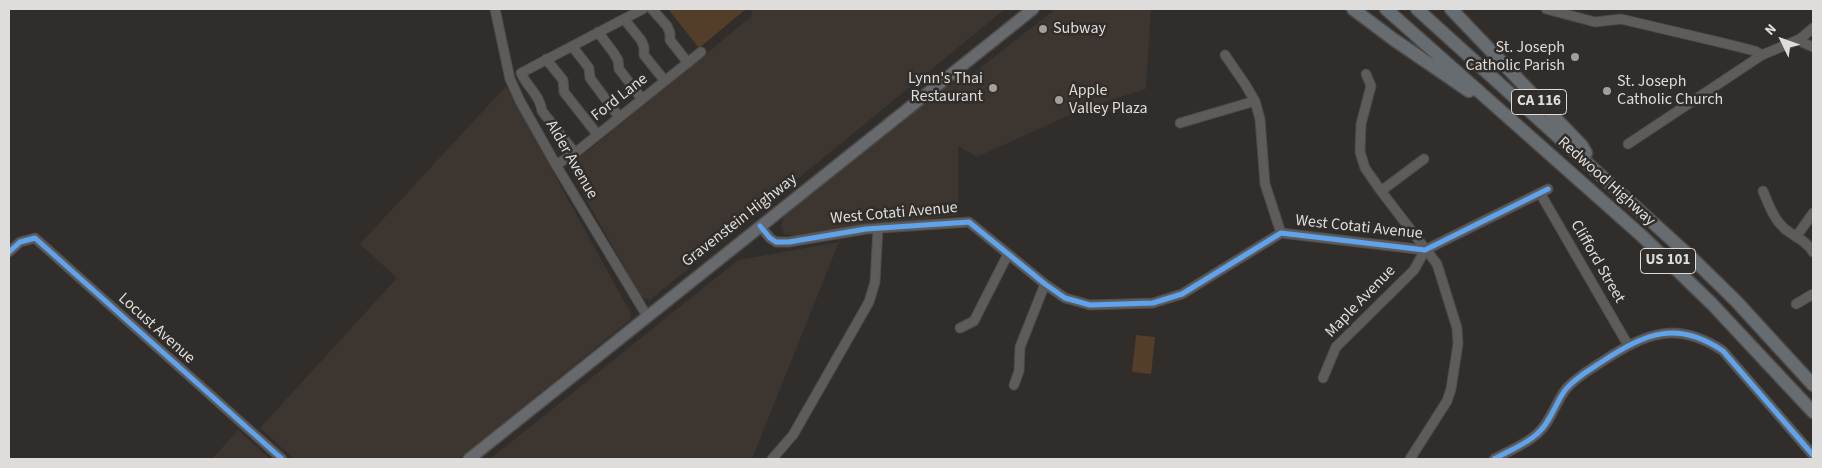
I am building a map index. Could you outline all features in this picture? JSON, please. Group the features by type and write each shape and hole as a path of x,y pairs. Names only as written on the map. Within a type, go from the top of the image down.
{"highway":[{"name":"CA 116","path":"1353,9 1393,39 1512,120"},
{"name":"Redwood Highway","path":"1386,9 1649,242 1712,304 1813,412"},
{"name":"Redwood Highway","path":"1417,9 1700,266 1742,308 1813,385"},
{"name":"CA 116","path":"1451,9 1582,146 1596,170"}],"main road":[{"name":"Gravenstein Highway","path":"469,459 1033,9"}],"street":[{"name":"Alder Avenue","path":"495,9 510,79 520,101 556,166 647,316"},
{"path":"575,153 542,111 536,94 525,82 522,73 643,9"},
{"path":"652,9 667,26 670,40 688,62"},
{"path":"1546,9 1595,22 1621,19 1724,43 1755,52 1762,56"},
{"path":"624,19 641,40 644,47 644,55 665,81"},
{"path":"1628,144 1762,56 1800,39 1813,28"},
{"path":"598,32 618,60 619,69 642,99"},
{"path":"1800,39 1813,47"},
{"path":"572,46 590,68 590,78 619,117"},
{"name":"Ford Lane","path":"556,166 575,153 701,52"},
{"path":"1225,55 1246,84 1255,101 1260,119 1265,184 1281,232"},
{"path":"546,59 563,80 564,92 597,134"},
{"path":"1366,74 1371,86 1361,124 1360,152 1365,168 1437,264 1457,328 1458,344 1451,389 1447,401 1410,459"},
{"path":"1180,122 1255,101"},
{"path":"1381,191 1424,159"},
{"name":"West Cotati Avenue","path":"760,226 776,242 789,242 878,228 969,222 1065,298 1090,305 1153,304 1182,294 1281,232 1425,250 1544,191"},
{"name":"Clifford Street","path":"1544,191 1628,345"},
{"path":"1763,191 1777,221 1806,243 1813,252"},
{"path":"1796,237 1813,213"},
{"path":"772,459 793,435 869,302 875,282 878,228"},
{"name":"Locust Avenue","path":"9,252 20,242 34,238 282,459"},
{"name":"Maple Avenue","path":"1323,378 1336,347 1414,270 1425,250"},
{"path":"960,328 974,321 1008,254"},
{"path":"1014,385 1019,371 1020,347 1045,284"},
{"path":"1796,304 1813,294"},
{"path":"1494,459 1537,435 1547,423 1567,388 1582,375 1628,345 1660,333 1694,335 1723,350 1813,455"}],"shaded area":[{"path":"668,9 746,9 699,48"},
{"path":"751,9 1005,9 650,300 641,297 574,178 575,161 752,16"},
{"path":"1055,9 1151,9 1146,89 1085,108 977,157 958,146 958,215 798,236 784,234 781,227 784,215 944,88 975,72"},
{"path":"506,86 631,314 630,320 458,459 294,459 260,428 397,278 360,244"},
{"path":"839,242 752,459 490,459 738,260"},
{"path":"1136,335 1155,337 1151,374 1132,372"},
{"path":"238,430 270,459 212,459"}],"cycle path":[{"path":"760,226 776,242 789,242 866,229 969,222 1065,298 1090,305 1153,303 1182,294 1281,233 1425,250 1548,189"},
{"path":"9,252 20,242 35,238 282,459"},
{"path":"1494,459 1522,445 1537,434 1546,424 1566,389 1584,374 1633,343 1648,337 1676,333 1706,341 1723,351 1813,455"}],"place":[{"name":"Subway","path":"1043,29"},
{"name":"St. Joseph Catholic Parish","path":"1575,57"},
{"name":"Lynn's Thai Restaurant","path":"993,88"},
{"name":"St. Joseph Catholic Church","path":"1607,91"},
{"name":"Apple Valley Plaza","path":"1059,100"}]}
